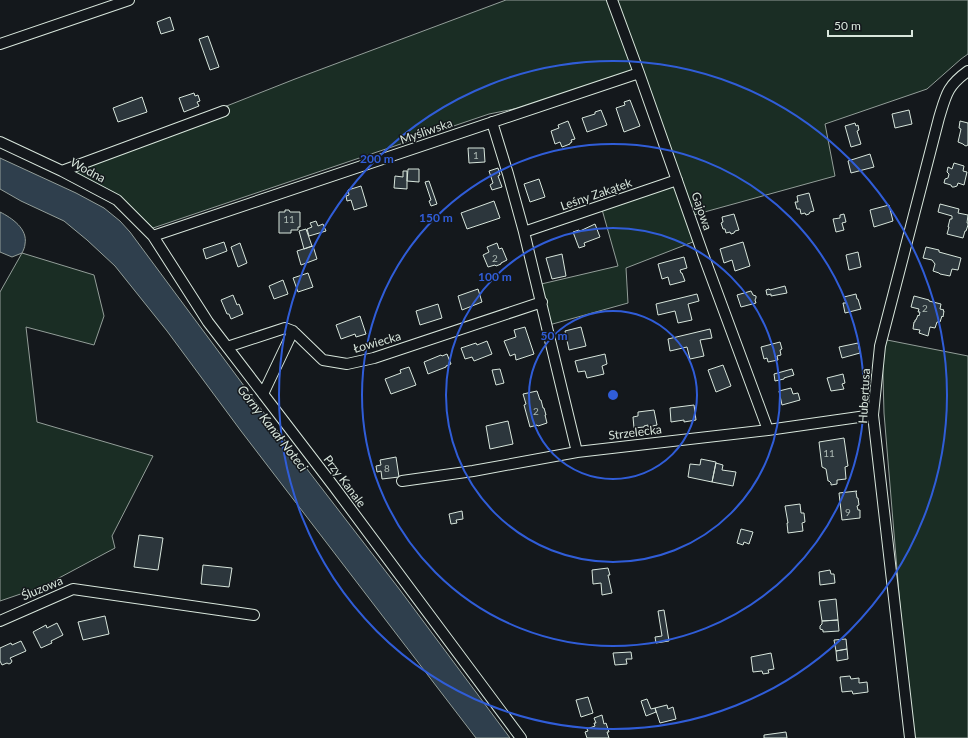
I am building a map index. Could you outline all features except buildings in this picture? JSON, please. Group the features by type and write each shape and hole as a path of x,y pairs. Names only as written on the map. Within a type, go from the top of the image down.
{"street":[{"path":"0,44 128,0"},
{"name":"Gajowa","path":"612,0 768,430"},
{"name":"Hubertusa","path":"910,738 873,415 880,346 939,118 946,94 952,84 968,71"},
{"name":"Myśliwska","path":"153,236 639,73"},
{"path":"62,171 224,111"},
{"path":"492,122 524,232 577,452"},
{"name":"Wodna","path":"0,142 62,171 117,200 153,236"},
{"name":"Leśny Zakątek","path":"524,232 677,180"},
{"name":"Przy Kanale","path":"153,236 208,322 335,488 521,738"},
{"name":"Łowiecka","path":"292,331 323,360 347,364 374,358 542,302"},
{"path":"227,347 285,328 292,331 263,394"},
{"name":"Strzelecka","path":"402,481 473,471 577,452 768,430 873,415"},
{"name":"Śluzowa","path":"0,621 73,589 254,615"}],"green space":[{"path":"506,0 968,0 968,54 927,89 825,124 835,176 690,216 698,240 626,268 628,303 549,325 537,285 618,266 601,206 677,180 642,69 559,100 489,114 153,228 121,197 62,171 295,79"},
{"path":"22,253 94,275 104,316 94,345 26,327 37,422 153,456 112,536 115,548 44,586 0,601 0,292"},
{"path":"882,339 968,356 968,738 911,738 884,413"}],"water":[{"name":"Górny Kanał Noteci","path":"0,158 76,193 104,208 120,221 130,232 270,421 400,590 510,738 476,738 241,431 167,331 115,266 64,221 21,201 0,189"},
{"path":"0,212 14,221 22,229 24,234 25,245 22,253 12,257 0,252"}]}
